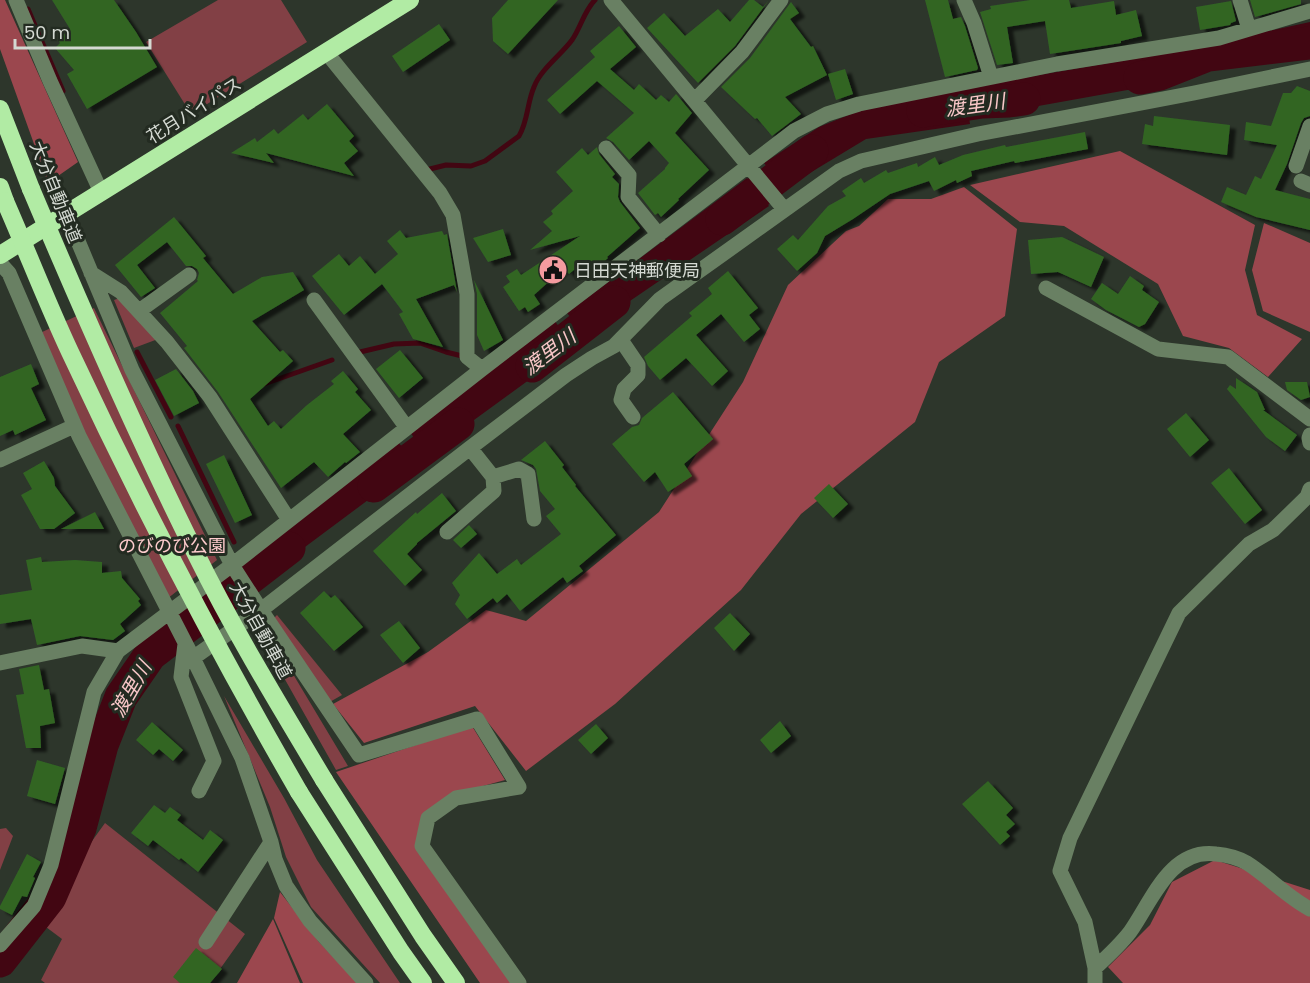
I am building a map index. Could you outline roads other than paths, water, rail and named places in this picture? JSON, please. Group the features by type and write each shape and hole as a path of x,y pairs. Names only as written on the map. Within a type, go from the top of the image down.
{"highway":[{"name":"花月バイパス","path":"0,255 410,0"},
{"name":"大分自動車道","path":"0,109 31,189 94,337 154,470 197,556 267,685 324,780 423,936 456,983"},
{"path":"3,194 69,350 177,572 299,792 423,983"}],"street":[{"path":"16,0 101,192"},
{"path":"611,0 784,209"},
{"path":"695,100 742,52 782,0"},
{"path":"964,0 974,23 991,77"},
{"path":"1240,0 1249,29"},
{"path":"0,945 34,906 51,865 93,692 118,651 170,615 482,369 794,131 827,114 859,104 1057,64 1219,38 1310,11"},
{"path":"326,52 440,193 453,215 467,294 467,357 482,369"},
{"path":"193,658 260,610 566,375 614,346 660,299 838,171 861,161 978,134 1310,69"},
{"path":"1296,166 1310,126"},
{"path":"606,148 629,175 628,197 659,235"},
{"path":"64,215 75,234 132,370 232,565 359,755 477,719 519,787 456,798 428,818 422,846 519,983"},
{"path":"0,263 9,273 74,426 242,758 286,886 310,921 366,983"},
{"path":"91,273 121,292 168,342 210,398 289,520"},
{"path":"139,311 189,275"},
{"path":"1046,288 1158,349 1228,357 1310,419"},
{"path":"314,300 407,428"},
{"path":"621,340 638,365 638,375 624,389 621,400 633,417"},
{"path":"0,460 74,426"},
{"path":"1310,435 1310,443"},
{"path":"447,532 494,491 493,477 470,448"},
{"path":"493,477 519,469 528,474 534,519"},
{"path":"1095,976 1084,922 1060,871 1070,838 1179,613 1249,544 1273,530 1307,497 1310,489"},
{"path":"184,642 181,676 214,760 199,790"},
{"path":"0,663 82,646 118,651"},
{"path":"206,942 271,842"},
{"path":"1095,976 1131,931 1171,870 1188,858 1210,853 1245,862 1298,903 1310,909"},
{"path":"1095,976 1110,983"}],"water":[{"path":"1310,22 1310,51 1195,65 1192,48"},
{"path":"1179,51 1183,80 983,116 976,86"},
{"path":"964,87 970,124 866,139 785,188 764,163 819,127 856,112"},
{"path":"747,178 769,206 583,333 567,313"},
{"path":"554,320 574,347 426,455 410,432"},
{"path":"399,443 415,465 258,582 245,567 246,562"}],"waterway":[{"path":"426,170 446,165 471,166 485,161 519,136 537,81 572,40 595,0"},
{"path":"28,9 63,91"},
{"name":"渡里川","path":"1140,78 1160,74 1208,55 1310,43"},
{"name":"渡里川","path":"923,111 982,102 1024,99"},
{"name":"渡里川","path":"722,219 812,151"},
{"name":"渡里川","path":"532,366 614,302"},
{"path":"360,352 394,344 420,343 466,357"},
{"path":"137,352 171,417"},
{"path":"264,384 332,360"},
{"name":"渡里川","path":"374,486 458,424"},
{"path":"178,426 234,542"},
{"name":"渡里川","path":"0,961 50,897 80,828 102,745 121,697 150,655 289,548"}],"place":[{"name":"日田天神郵便局","path":"553,270"}],"park label":[{"name":"のびのび公園","path":"172,545"}]}
